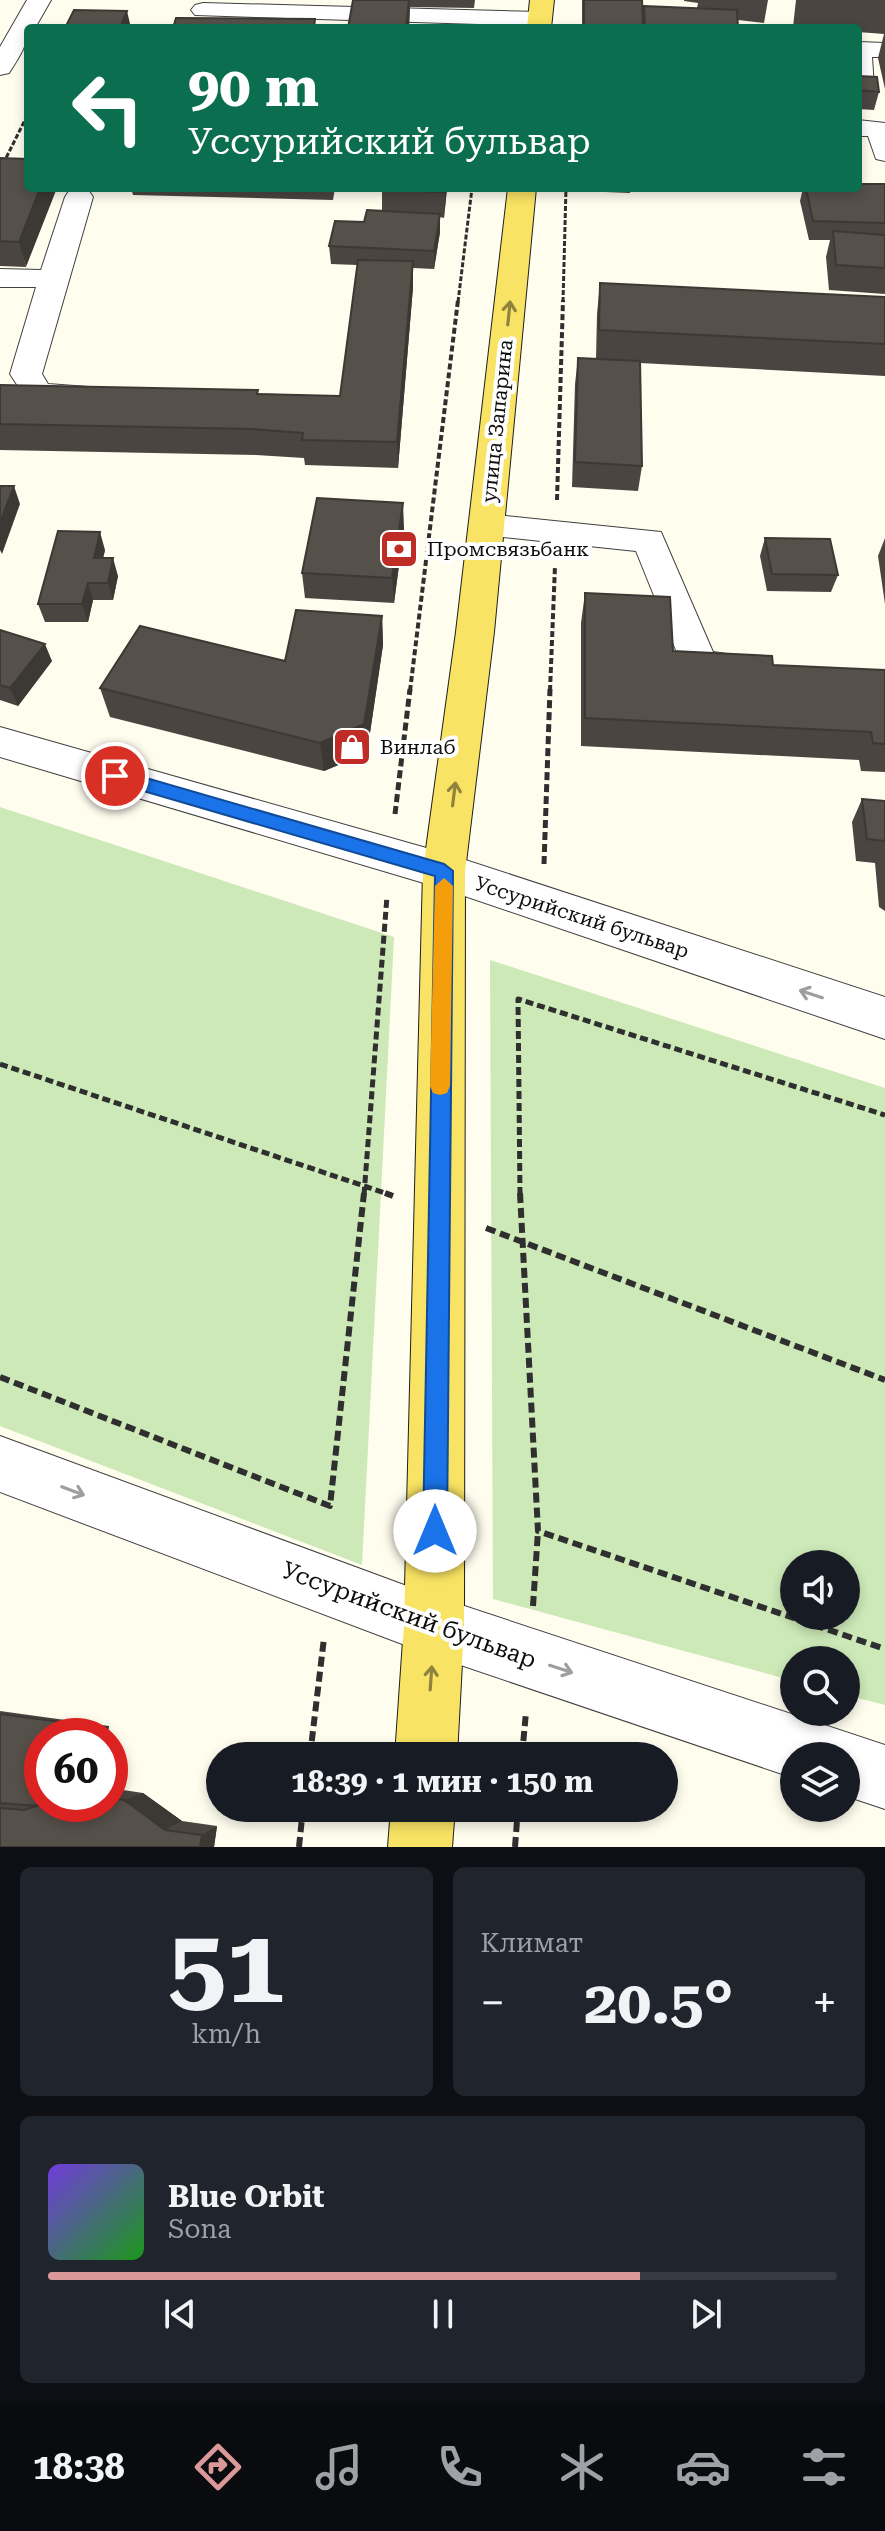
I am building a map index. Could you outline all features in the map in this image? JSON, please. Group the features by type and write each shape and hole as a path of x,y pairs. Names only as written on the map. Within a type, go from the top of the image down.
{"main road":[{"name":"улица Запарина","path":"427,1742 434,1626 444,871 486,526 522,192"},
{"path":"420,1847 422,1822"}],"street":[{"path":"25,24 39,0"},
{"path":"203,10 541,16"},
{"path":"0,68 24,26"},
{"path":"862,49 885,50"},
{"path":"862,128 879,129 885,153"},
{"path":"79,197 26,374 38,393 118,395"},
{"path":"0,278 53,279"},
{"path":"486,526 649,540 699,665 776,672"},
{"name":"Уссурийский бульвар","path":"0,742 444,871 885,1018"},
{"name":"Уссурийский бульвар","path":"0,1464 434,1626 781,1742"},
{"path":"860,1769 885,1777"}],"path":[{"path":"0,170 24,122"},
{"path":"0,1377 330,1506 365,1185 390,856 472,192"},
{"path":"885,1115 518,999 520,1239 538,1531 885,1649"},
{"path":"312,1742 330,1588"},
{"path":"299,1847 302,1822"},
{"path":"515,1847 517,1822"}],"green space":[{"path":"0,807 394,937 362,1565 0,1426"},
{"path":"490,960 885,1088 885,1705 860,1699 860,1646 780,1646 780,1677 493,1599"}],"building":[{"path":"353,0 409,0 406,24 349,24"},
{"path":"584,0 642,0 643,24 584,24"},
{"path":"644,6 737,10 738,24 645,24"},
{"path":"74,10 127,11 122,24 67,24"},
{"path":"176,18 315,19 314,24 174,24"},
{"path":"862,76 877,77 879,92 862,90"},
{"path":"0,158 24,159 24,192 38,192 19,242 0,241"},
{"path":"862,184 885,184 885,223 813,221 807,192 862,192"},
{"path":"367,210 440,214 434,251 329,246 335,221 364,222"},
{"path":"833,231 885,235 885,268 836,265"},
{"path":"358,260 413,261 397,442 302,440 303,433 252,429 0,424 0,385 258,390 257,394 340,396"},
{"path":"600,283 885,297 885,344 599,330"},
{"path":"578,358 640,361 642,466 575,462"},
{"path":"0,486 14,486 0,522"},
{"path":"317,498 403,503 392,578 302,573"},
{"path":"58,531 100,532 94,558 113,558 108,583 88,583 82,604 38,604"},
{"path":"765,538 830,539 838,575 772,574"},
{"path":"585,593 670,597 673,651 772,656 773,665 885,670 885,744 873,743 871,732 585,718"},
{"path":"296,610 382,616 364,724 320,743 100,688 140,626 285,661"},
{"path":"0,630 45,644 10,688 0,685"},
{"path":"862,799 885,801 885,841 867,839"},
{"path":"0,1714 31,1718 24,1718 24,1805 0,1803"},
{"path":"128,1803 165,1830 202,1835 200,1847 0,1847 0,1808 24,1810 24,1822 128,1822"}],"slow traffic":[{"path":"440,1086 444,886"}],"place":[{"name":"Промсвязьбанк","path":"399,549"},
{"name":"Винлаб","path":"352,747"}],"route":[{"path":"115,776 444,871 435,1531"}]}
